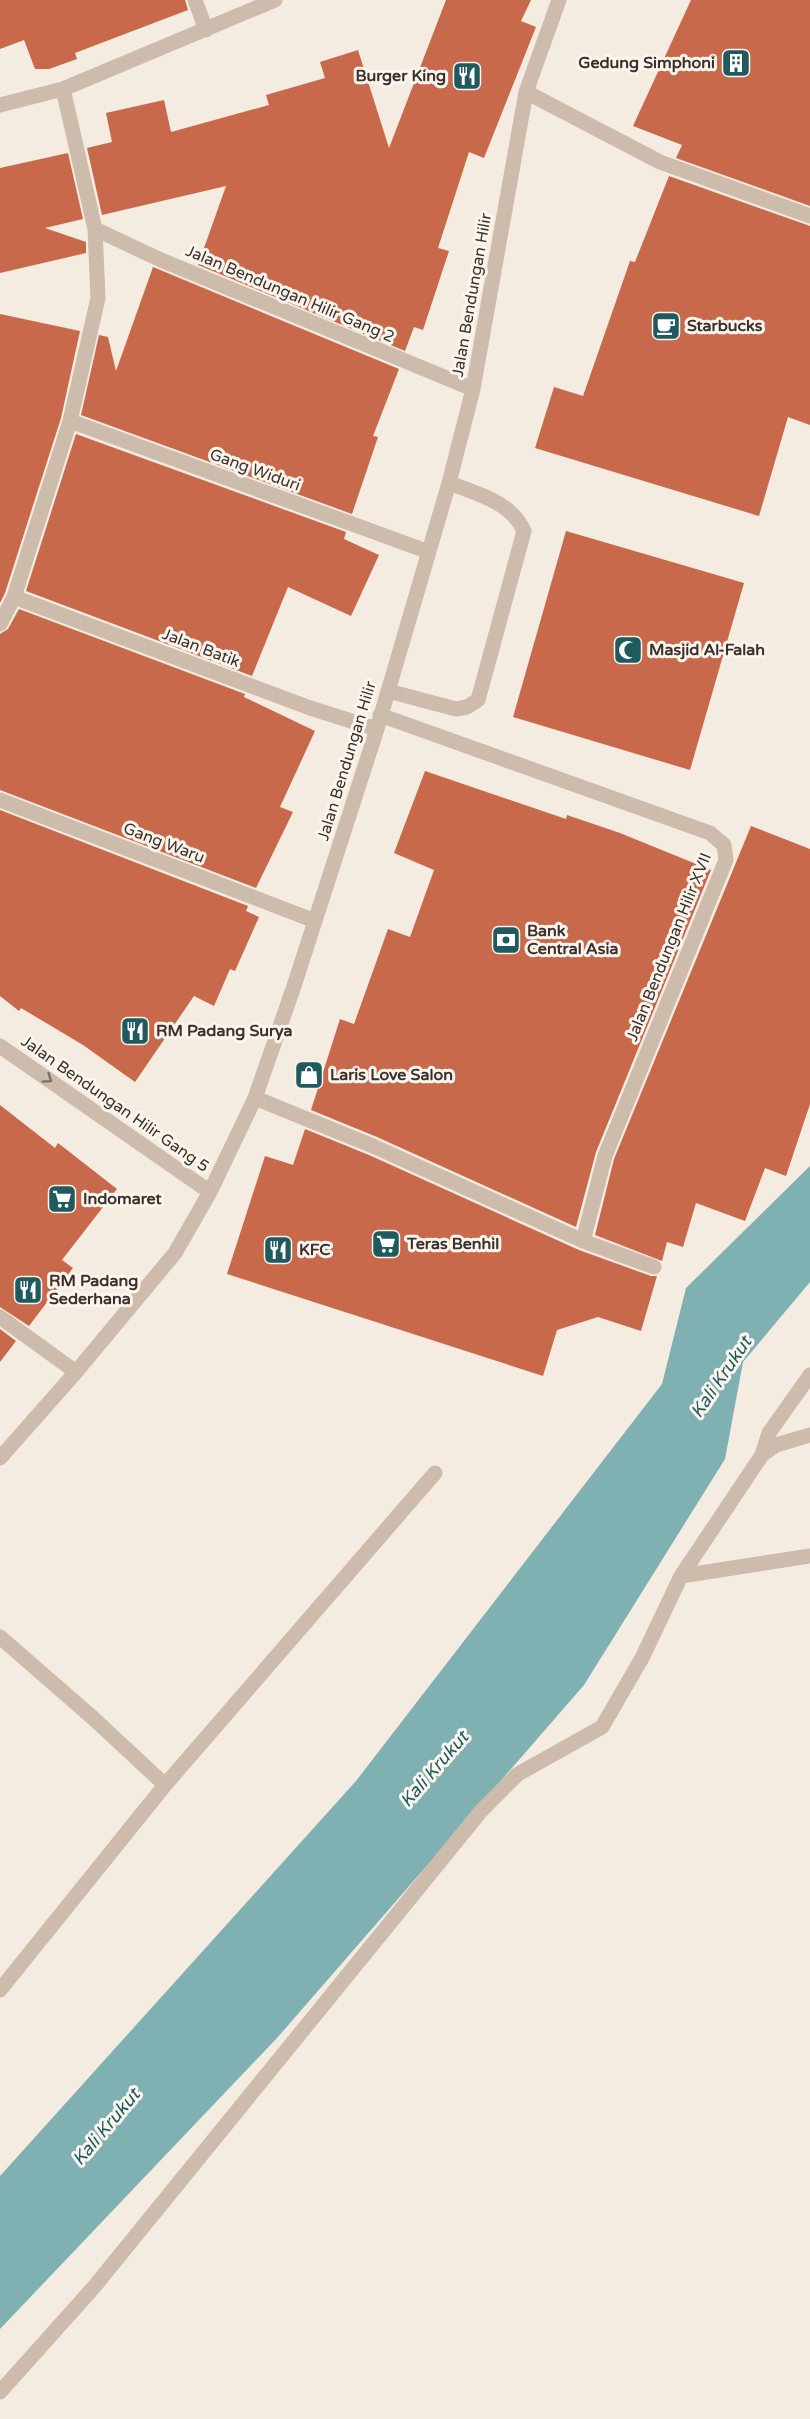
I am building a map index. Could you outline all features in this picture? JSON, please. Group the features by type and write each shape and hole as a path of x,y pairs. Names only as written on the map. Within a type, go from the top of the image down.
{"street":[{"path":"195,0 207,30"},
{"path":"0,105 63,89 275,0"},
{"name":"Jalan Bendungan Hilir","path":"0,1458 76,1372 175,1253 210,1192 255,1098 379,722 449,483 473,389 526,92 559,0"},
{"path":"0,624 14,597 70,421 98,298 95,229 63,89"},
{"path":"526,92 660,162 810,216"},
{"name":"Jalan Bendungan Hilir Gang 2","path":"95,229 161,260 473,389"},
{"name":"Gang Widuri","path":"70,421 429,552"},
{"path":"388,691 456,709 467,707 478,700 524,531 510,510 484,496 449,483"},
{"name":"Jalan Batik","path":"14,597 310,708 379,722"},
{"name":"Jalan Bendungan Hilir XVII","path":"379,722 710,833 724,845 726,861 605,1156 583,1241"},
{"name":"Gang Waru","path":"0,800 315,921"},
{"name":"Jalan Bendungan Hilir Gang 5","path":"0,1046 210,1192"},
{"path":"255,1098 373,1146 583,1241 654,1267"},
{"path":"0,1317 76,1372"},
{"path":"0,2391 94,2287 481,1811 518,1774 602,1727 642,1658 681,1576 762,1455 769,1433 810,1376"},
{"path":"762,1455 776,1445 810,1435"},
{"path":"0,1990 165,1785 435,1473"},
{"path":"681,1576 810,1556"},
{"path":"0,1637 93,1718 165,1785"}],"water":[{"name":"Kali Krukut","path":"810,1166 810,1282 743,1362 725,1459 584,1685 277,2038 0,2329 0,2176 356,1781 662,1384 686,1288"}],"building":[{"path":"0,0 185,0 188,10 75,53 77,59 49,69 35,69 24,40 0,49"},
{"path":"446,0 531,0 521,21 536,27 484,158 469,152 438,248 449,251 423,330 414,327 405,351 198,265 226,186 102,215 87,148 112,142 106,113 164,100 171,132 269,105 266,95 325,78 320,62 358,50 389,148"},
{"name":"Gedung Simphoni","path":"691,0 810,0 810,206 676,158 682,145 633,126"},
{"path":"68,153 83,219 45,228 86,242 86,253 0,273 0,168"},
{"path":"669,176 810,226 810,425 788,417 759,516 535,448 554,387 583,396 630,261 635,262"},
{"path":"153,267 399,369 373,436 378,437 352,514 81,415 99,335 108,337 116,371"},
{"path":"0,314 80,331 61,418 0,603"},
{"path":"76,434 346,532 344,539 379,555 351,616 288,587 252,676 26,591"},
{"name":"Masjid Al-Falah","path":"566,531 744,583 690,770 513,717"},
{"path":"19,609 245,694 244,697 315,731 280,807 293,812 256,888 0,790 0,634 8,629"},
{"path":"425,771 566,819 567,815 620,833 711,870 596,1152 576,1227 377,1137 311,1110 340,1019 354,1024 388,929 410,937 434,870 394,853"},
{"path":"0,810 248,906 246,911 259,917 235,971 230,969 214,1006 194,996 135,1082 83,1045 21,1008 19,1011 0,996"},
{"path":"751,826 810,849 810,1104 786,1176 765,1168 745,1221 696,1203 683,1247 667,1242 662,1261 595,1235 614,1159"},
{"path":"0,1105 55,1148 58,1143 117,1189 62,1260 73,1268 29,1326 0,1307"},
{"name":"Teras Benhil","path":"305,1129 369,1155 579,1250 651,1276 657,1276 641,1331 598,1317 557,1330 543,1376 227,1274 265,1156 293,1165"},
{"path":"0,1329 16,1341 0,1362"}],"place":[{"name":"Gedung Simphoni","path":"736,63"},
{"name":"Burger King","path":"467,76"},
{"name":"Starbucks","path":"666,326"},
{"name":"Masjid Al-Falah","path":"628,650"},
{"name":"Bank Central Asia","path":"506,940"},
{"name":"RM Padang Surya","path":"135,1031"},
{"name":"Laris Love Salon","path":"309,1075"},
{"name":"Indomaret","path":"62,1199"},
{"name":"Teras Benhil","path":"386,1244"},
{"name":"KFC","path":"278,1250"},
{"name":"RM Padang Sederhana","path":"28,1290"}]}
